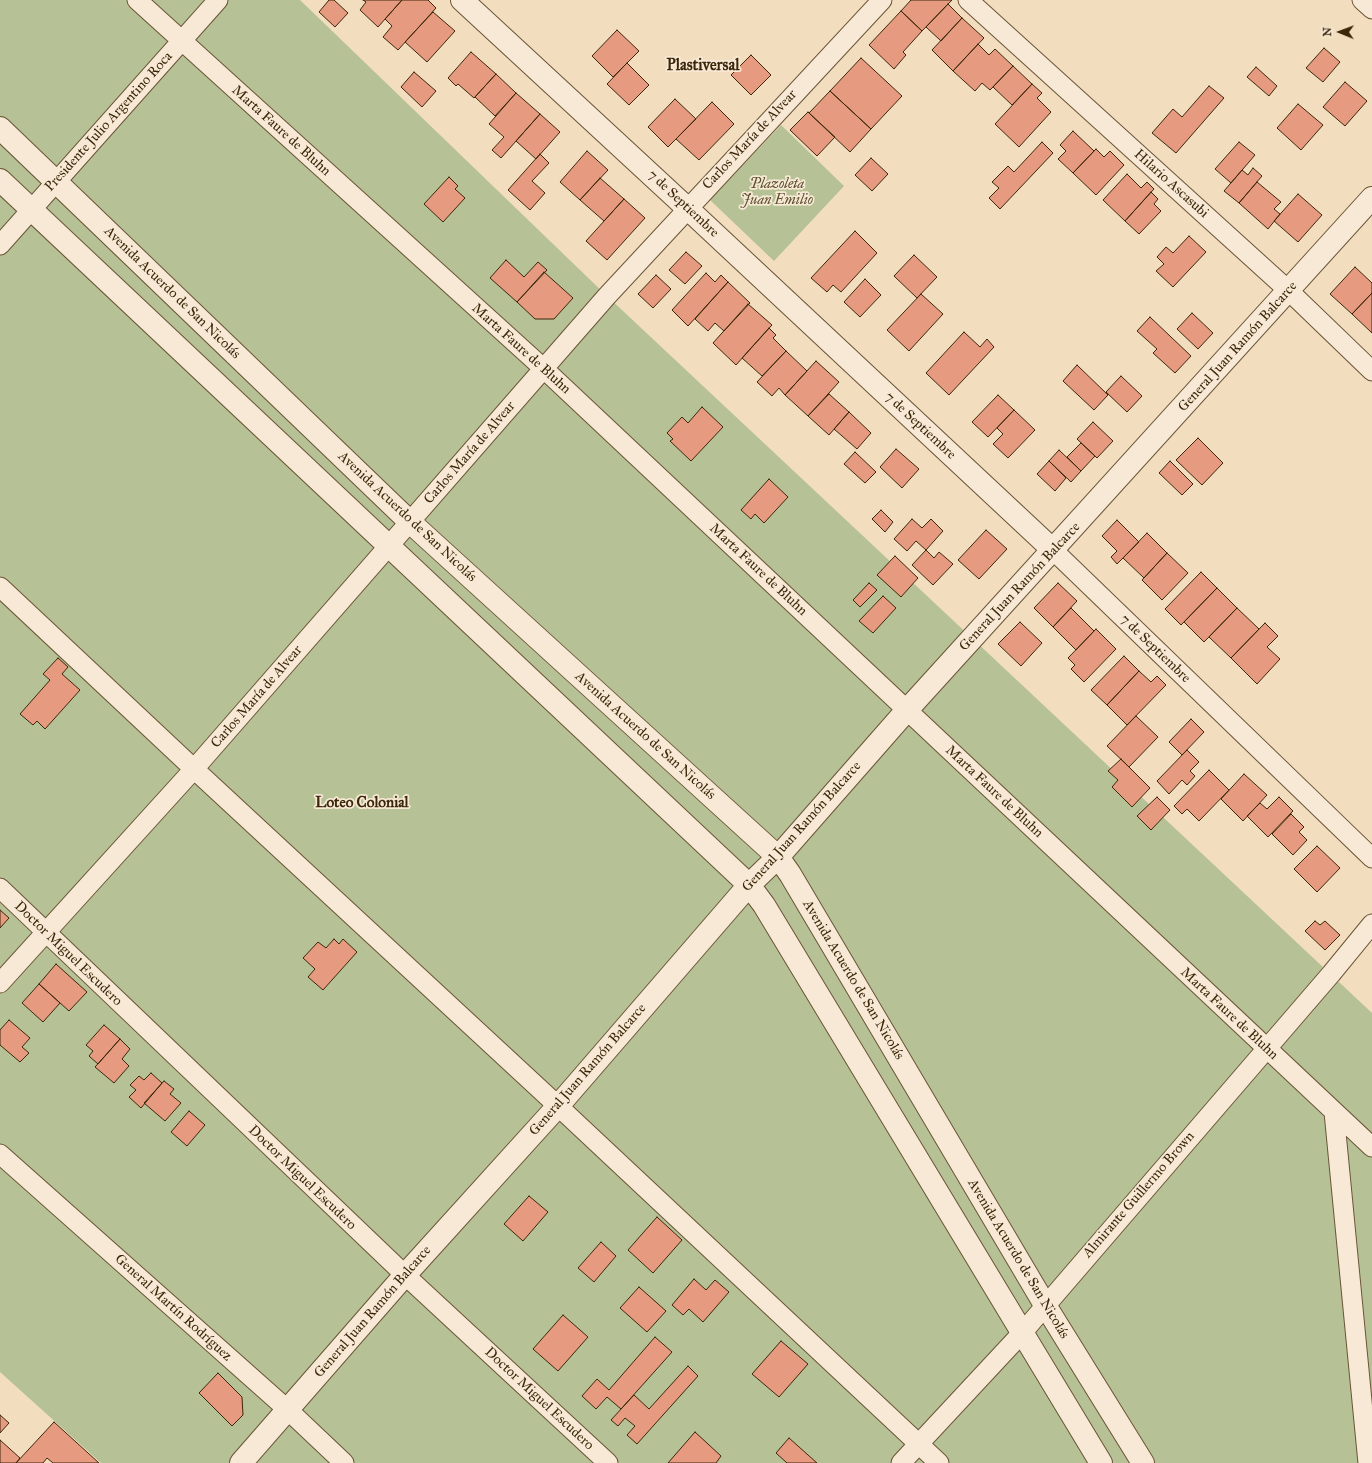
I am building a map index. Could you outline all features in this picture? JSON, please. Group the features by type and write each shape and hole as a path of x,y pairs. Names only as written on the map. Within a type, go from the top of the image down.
{"street":[{"name":"Marta Faure de Bluhn","path":"137,0 543,368 1372,1147"},
{"name":"Presidente Julio Argentino Roca","path":"0,245 218,0"},
{"name":"7 de Septiembre","path":"462,0 1053,550 1372,858"},
{"name":"Carlos María de Alvear","path":"0,983 194,769 543,368 687,208 882,0"},
{"name":"Hilario Ascasubi","path":"968,0 1289,291 1372,371"},
{"path":"1362,0 1372,9"},
{"name":"Avenida Acuerdo de San Nicolás","path":"0,128 410,522 778,857 790,874 1045,1305 1143,1463"},
{"path":"0,180 388,547 749,885 764,905 1101,1463"},
{"name":"General Juan Ramón Balcarce","path":"241,1463 405,1275 558,1106 749,885 778,857 907,710 1372,198"},
{"path":"0,586 194,769 558,1106 939,1463"},
{"name":"Doctor Miguel Escudero","path":"0,888 405,1275 608,1463"},
{"name":"Almirante Guillermo Brown","path":"901,1463 1022,1333 1331,974 1372,924"},
{"path":"1334,1112 1368,1463"},
{"name":"General Martín Rodríguez","path":"0,1154 288,1410 344,1463"}],"green space":[{"path":"0,0 300,0 607,296 1372,1013 1372,1463 101,1463 0,1372"},
{"name":"Plazoleta Juan Emilio","path":"781,125 844,186 774,261 710,200"}],"building":[{"path":"329,0 334,0 348,13 335,27 319,12"},
{"path":"363,0 402,0 378,27 360,10 366,2"},
{"path":"402,0 428,0 436,8 398,50 383,37 392,26 385,19"},
{"path":"911,0 952,0 922,31 901,11"},
{"path":"948,4 962,18 941,41 926,27"},
{"path":"901,11 922,31 903,52 906,55 894,69 869,45"},
{"path":"433,12 455,31 427,62 405,42"},
{"path":"962,18 984,38 953,71 932,50"},
{"path":"617,30 639,51 613,77 592,56"},
{"path":"978,44 989,55 995,49 1013,66 990,90 982,83 975,91 953,71"},
{"path":"1324,48 1340,62 1323,82 1306,68"},
{"path":"471,52 496,74 474,98 458,84 456,86 448,78"},
{"path":"751,55 771,75 751,95 731,75"},
{"path":"861,58 902,96 871,129 830,91"},
{"path":"627,63 649,85 629,105 607,84"},
{"path":"1013,66 1032,84 1012,105 993,87"},
{"path":"1256,67 1277,86 1269,96 1247,77"},
{"path":"414,72 436,91 422,107 401,87"},
{"path":"496,74 516,93 495,116 475,97"},
{"path":"1345,82 1367,101 1345,126 1323,107"},
{"path":"1032,84 1042,93 1037,98 1051,112 1019,147 995,124"},
{"path":"1209,86 1224,98 1176,153 1152,133 1173,109 1182,117"},
{"path":"830,91 871,129 850,152 809,113"},
{"path":"516,93 540,114 501,158 492,150 504,137 489,124"},
{"path":"675,99 696,119 668,147 648,127"},
{"path":"712,102 734,124 699,160 676,139"},
{"path":"1298,104 1323,125 1301,150 1277,128"},
{"path":"808,112 835,137 817,156 790,130"},
{"path":"540,114 560,132 536,159 516,141"},
{"path":"1073,131 1094,151 1073,173 1058,159 1066,151 1060,145"},
{"path":"1042,142 1053,153 1000,209 989,198 999,188 992,182 1008,166 1014,172"},
{"path":"1239,142 1255,155 1231,183 1215,169"},
{"path":"1096,149 1104,157 1110,151 1124,165 1096,195 1073,173"},
{"path":"587,151 608,170 580,200 560,182"},
{"path":"540,154 549,163 532,181 545,193 530,210 508,190"},
{"path":"871,158 888,174 872,191 855,175"},
{"path":"1253,168 1262,176 1239,203 1224,191 1242,170 1248,175"},
{"path":"1127,174 1141,188 1147,182 1154,189 1125,221 1103,200"},
{"path":"449,177 458,186 455,189 465,198 443,222 424,204"},
{"path":"600,178 624,199 604,221 580,200"},
{"path":"1257,182 1281,202 1274,209 1280,214 1268,229 1239,203"},
{"path":"1151,192 1158,199 1154,204 1161,211 1139,234 1125,221"},
{"path":"1298,194 1322,215 1298,242 1274,221"},
{"path":"624,199 645,218 607,260 586,241"},
{"path":"855,231 877,253 841,292 833,285 827,292 811,278"},
{"path":"1189,236 1206,252 1173,287 1156,271 1164,264 1157,257 1166,247 1173,253"},
{"path":"686,252 702,266 685,284 669,270"},
{"path":"914,255 937,277 917,298 894,276"},
{"path":"506,260 524,277 538,262 547,270 517,302 490,278"},
{"path":"1355,267 1372,283 1372,293 1352,314 1330,294"},
{"path":"544,272 573,298 554,319 535,319 517,302"},
{"path":"706,273 715,282 721,275 728,282 688,326 672,310"},
{"path":"656,275 671,289 653,308 638,294"},
{"path":"865,279 881,295 860,317 844,302"},
{"path":"728,282 750,303 724,331 715,323 708,331 695,319"},
{"path":"1372,293 1372,333 1352,314"},
{"path":"921,294 943,314 909,351 887,330"},
{"path":"748,304 772,325 736,365 713,343"},
{"path":"1192,313 1213,333 1198,349 1177,329"},
{"path":"1150,317 1191,356 1175,373 1153,353 1157,349 1137,331"},
{"path":"769,328 776,335 773,338 786,351 762,376 742,358"},
{"path":"964,332 980,347 987,339 994,347 949,395 926,373"},
{"path":"786,351 807,371 785,395 779,388 772,396 757,382"},
{"path":"816,361 839,382 808,416 785,395"},
{"path":"1077,365 1108,395 1094,410 1063,381"},
{"path":"1121,376 1142,396 1127,412 1106,392"},
{"path":"829,394 849,412 829,435 808,416"},
{"path":"998,395 1014,410 988,437 972,422"},
{"path":"702,407 723,427 691,461 670,441 673,439 667,433 682,417 688,423"},
{"path":"1014,410 1035,430 1008,458 993,444 1003,434 997,428"},
{"path":"849,412 871,433 857,449 834,429"},
{"path":"1093,422 1113,441 1097,458 1077,439"},
{"path":"1198,438 1223,463 1202,485 1176,460"},
{"path":"1081,443 1095,456 1081,471 1067,457"},
{"path":"896,449 919,469 902,488 880,467"},
{"path":"1059,450 1081,471 1071,482 1049,461"},
{"path":"855,452 876,472 865,483 844,464"},
{"path":"1049,461 1066,478 1055,491 1037,474"},
{"path":"1170,461 1193,484 1182,495 1159,473"},
{"path":"769,479 788,497 764,523 755,514 751,519 741,510"},
{"path":"881,510 893,522 885,532 872,519"},
{"path":"912,519 922,528 931,519 943,531 926,550 916,541 907,551 894,539"},
{"path":"1117,520 1139,542 1117,564 1111,557 1117,551 1102,536"},
{"path":"986,530 1007,549 979,579 958,560"},
{"path":"1147,533 1167,553 1144,578 1123,558"},
{"path":"926,550 934,558 939,552 953,564 933,585 912,565"},
{"path":"1167,553 1188,573 1162,600 1142,580"},
{"path":"895,556 918,578 901,597 877,575"},
{"path":"1201,572 1217,588 1181,625 1165,609"},
{"path":"869,583 877,590 860,607 853,600"},
{"path":"1058,583 1077,601 1053,627 1034,608"},
{"path":"1217,588 1237,608 1204,642 1184,622"},
{"path":"883,596 896,608 873,633 859,621"},
{"path":"1071,608 1094,631 1076,650 1053,627"},
{"path":"1237,608 1259,629 1231,658 1209,637"},
{"path":"1020,622 1042,643 1021,666 998,644"},
{"path":"1265,623 1278,636 1267,647 1280,659 1257,684 1231,658"},
{"path":"1096,629 1116,649 1084,682 1071,669 1075,665 1068,658"},
{"path":"1124,656 1139,671 1107,705 1091,690"},
{"path":"58,658 68,667 62,674 80,690 45,729 37,721 33,725 20,714 50,680 43,674"},
{"path":"1139,671 1151,682 1157,676 1166,685 1127,725 1107,705"},
{"path":"1136,716 1158,737 1129,767 1107,746"},
{"path":"1191,719 1204,732 1182,755 1169,742"},
{"path":"1187,750 1199,762 1190,771 1195,776 1187,785 1182,780 1169,794 1157,781"},
{"path":"1121,759 1150,788 1132,807 1112,787 1118,780 1108,771"},
{"path":"1209,770 1229,790 1199,821 1187,809 1182,814 1174,806"},
{"path":"1244,774 1267,795 1243,821 1221,799"},
{"path":"1157,797 1170,810 1151,830 1137,816"},
{"path":"1279,797 1293,811 1268,837 1247,816 1260,803 1267,809"},
{"path":"1291,814 1304,827 1299,832 1307,840 1293,855 1272,834"},
{"path":"1317,846 1340,868 1317,892 1294,869"},
{"path":"0,910 9,918 0,928"},
{"path":"1315,921 1320,925 1325,921 1340,935 1325,950 1305,931"},
{"path":"334,939 339,944 343,939 357,952 323,990 308,977 315,969 303,958 318,942 326,948"},
{"path":"56,964 87,992 69,1011 39,984"},
{"path":"39,984 60,1003 43,1022 22,1003"},
{"path":"9,1020 30,1038 22,1047 29,1053 20,1062 0,1045 0,1030"},
{"path":"104,1025 120,1039 98,1064 89,1056 93,1051 86,1045"},
{"path":"120,1039 130,1049 122,1059 129,1066 114,1083 95,1067"},
{"path":"151,1073 162,1083 141,1108 129,1097 136,1090 130,1085 139,1076 144,1080"},
{"path":"164,1081 174,1089 170,1094 181,1103 165,1121 144,1103"},
{"path":"189,1111 205,1125 187,1146 171,1132"},
{"path":"529,1196 548,1212 523,1241 504,1224"},
{"path":"657,1217 682,1240 653,1273 628,1250"},
{"path":"601,1242 616,1256 594,1282 578,1268"},
{"path":"694,1279 706,1290 715,1280 729,1292 703,1322 689,1309 683,1315 672,1305"},
{"path":"639,1287 666,1311 647,1332 620,1308"},
{"path":"563,1315 588,1337 558,1371 533,1349"},
{"path":"655,1337 672,1352 621,1409 607,1397 596,1409 582,1396 597,1379 609,1390"},
{"path":"781,1341 808,1364 779,1397 752,1374"},
{"path":"688,1366 698,1376 637,1444 627,1435 635,1426 625,1418 618,1426 611,1420 634,1395 649,1409"},
{"path":"218,1373 242,1397 243,1415 232,1426 199,1393"},
{"path":"0,1415 9,1423 0,1433"},
{"path":"54,1422 99,1463 53,1463 47,1458 43,1463 16,1463"},
{"path":"695,1432 721,1456 716,1463 668,1463"},
{"path":"789,1438 817,1463 787,1463 776,1453"},
{"path":"0,1440 20,1458 16,1463 0,1463"}],"district":[{"name":"Plastiversal","path":"703,66"},
{"name":"Loteo Colonial","path":"362,803"}]}
